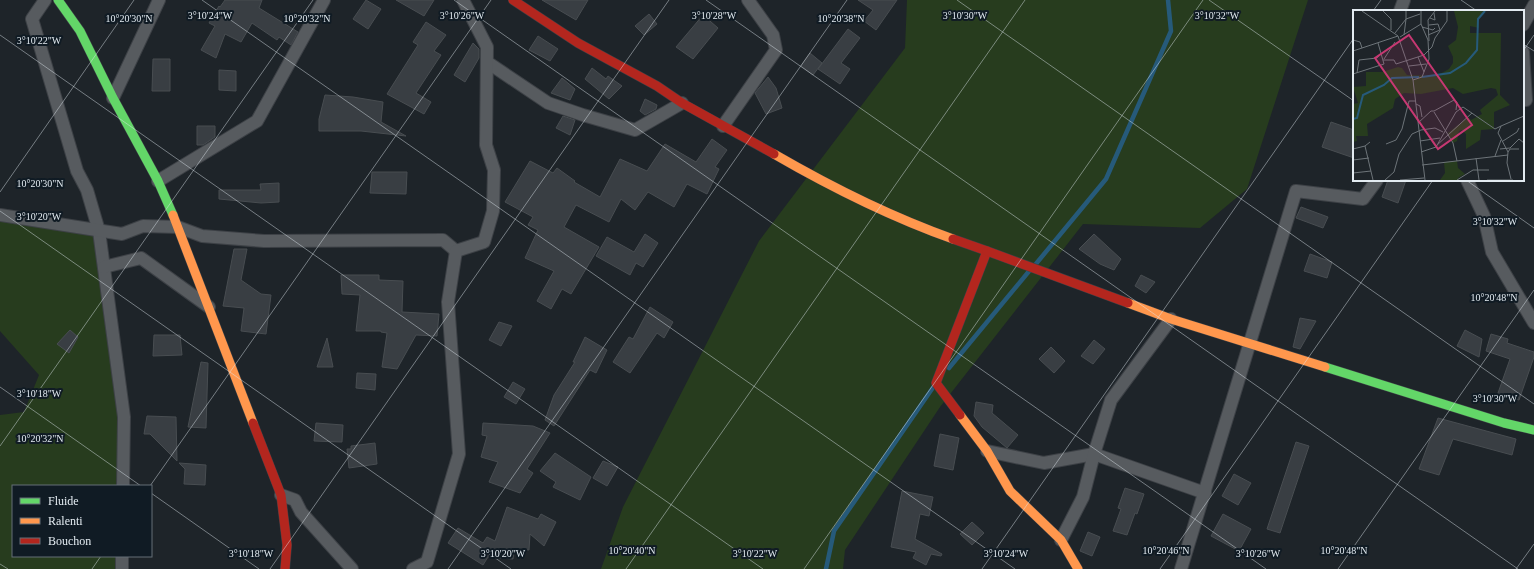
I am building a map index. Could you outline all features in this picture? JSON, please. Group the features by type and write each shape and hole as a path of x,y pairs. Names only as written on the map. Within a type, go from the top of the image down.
{"street":[{"path":"45,0 32,19 77,171 87,190 99,231 124,417 123,485"},
{"path":"58,0 80,31 113,98 158,181 178,227 281,495 287,545 285,569"},
{"path":"113,98 159,0"},
{"path":"158,181 257,121 324,0"},
{"path":"456,251 484,242 492,212 494,170 486,145 487,47 463,0"},
{"path":"513,0 578,42 657,86 682,103 807,173 872,205 928,230 1171,319 1504,423 1534,430"},
{"path":"723,126 776,50 773,35 748,0"},
{"path":"1400,10 1404,0"},
{"path":"1524,22 1534,5"},
{"path":"487,62 548,103 635,130 682,103"},
{"path":"1524,62 1528,100"},
{"path":"1181,569 1296,192 1363,199 1376,181"},
{"path":"1467,181 1484,216 1492,252 1534,323"},
{"path":"0,215 122,234 143,226 178,227 202,236 264,241 443,240 456,251"},
{"path":"413,569 428,562 459,454 448,302 456,251"},
{"path":"987,251 936,383 987,451 1010,491 1061,540 1078,569"},
{"path":"104,267 140,258 209,307"},
{"path":"1061,540 1083,497 1094,454 1111,400 1171,319"},
{"path":"987,451 1044,463 1094,454 1205,493"},
{"path":"281,495 295,500 301,512 352,569"},
{"path":"122,557 122,569"}],"green space":[{"path":"907,0 1308,0 1247,189 1200,228 1083,224 940,407 845,550 843,569 601,569 623,507 759,241 905,48"},
{"path":"0,215 99,231 124,417 123,485 12,485 12,557 122,557 122,569 0,569 0,415 24,412 39,375 0,331"}],"building":[{"path":"225,0 262,0 259,8 298,32 291,45 279,37 277,40 252,23 241,42 225,34 216,58 201,50 215,26 209,23 219,6 220,7"},
{"path":"366,0 381,9 368,29 353,19"},
{"path":"396,0 434,0 424,16"},
{"path":"542,0 588,0 576,20"},
{"path":"858,0 897,0 876,30 864,21 873,10"},
{"path":"649,14 657,24 644,35 635,26"},
{"path":"703,15 718,28 693,59 676,47"},
{"path":"426,22 446,35 434,51 441,55 416,93 431,102 424,114 387,94 418,45 413,42"},
{"path":"848,29 860,38 841,63 850,69 840,84 818,69"},
{"path":"538,36 558,49 550,61 529,50"},
{"path":"473,43 479,49 479,58 465,82 454,75"},
{"path":"810,53 822,63 813,75 801,66"},
{"path":"153,59 170,59 170,91 152,91"},
{"path":"592,68 606,79 608,76 622,86 609,99 585,79"},
{"path":"219,70 236,71 236,91 219,90"},
{"path":"768,77 776,88 782,108 766,114 755,93"},
{"path":"562,78 575,89 570,100 551,93"},
{"path":"325,95 353,97 383,102 381,122 406,136 361,131 319,131 319,119"},
{"path":"645,99 657,105 656,109 645,115 640,111"},
{"path":"563,116 575,120 570,135 556,128"},
{"path":"1331,122 1353,130 1353,158 1322,147"},
{"path":"197,126 215,126 215,137 203,145 197,145"},
{"path":"712,139 727,150 715,167 719,169 707,194 687,184 674,207 648,192 635,210 621,199 609,222 576,205 564,227 599,247 571,294 562,289 551,309 537,301 554,271 525,258 538,230 528,225 533,217 505,202 530,161 553,173 557,168 575,181 574,182 600,197 620,159 647,171 665,144 696,162"},
{"path":"372,172 407,172 406,194 370,193"},
{"path":"1388,181 1406,181 1398,203 1382,197"},
{"path":"279,183 279,202 261,203 219,199 219,190 261,190 260,184"},
{"path":"1301,207 1328,217 1323,228 1296,218"},
{"path":"645,234 658,243 643,267 636,263 630,275 596,256 607,237 634,252"},
{"path":"1094,234 1121,259 1114,270 1100,264 1079,249"},
{"path":"234,249 247,249 241,280 261,294 271,295 266,334 241,331 244,308 223,306"},
{"path":"1310,254 1332,262 1327,278 1304,271"},
{"path":"341,275 379,275 379,280 403,281 402,312 439,314 437,336 416,335 397,369 382,367 387,333 381,331 356,331 360,295 342,294"},
{"path":"1141,275 1155,282 1146,293 1135,286"},
{"path":"650,307 673,322 664,338 657,333 630,373 613,362 629,337 633,339"},
{"path":"1300,318 1316,321 1300,349 1293,347"},
{"path":"499,322 512,326 501,346 489,340"},
{"path":"70,330 78,337 69,353 57,344"},
{"path":"1465,330 1482,339 1479,357 1457,346"},
{"path":"1491,334 1508,339 1507,343 1534,352 1534,357 1519,400 1498,393 1510,359 1486,351"},
{"path":"154,335 180,335 182,355 153,356"},
{"path":"585,337 607,350 596,373 590,370 554,426 545,420 554,395 575,362 573,362"},
{"path":"327,338 333,367 317,367"},
{"path":"1094,340 1105,349 1093,364 1081,356"},
{"path":"1051,347 1065,361 1054,373 1039,359"},
{"path":"201,362 208,363 206,428 188,427"},
{"path":"357,373 376,374 375,390 356,388"},
{"path":"513,382 525,389 516,404 504,397"},
{"path":"976,402 993,405 992,413 1018,435 1007,448 982,427 974,416"},
{"path":"147,416 176,417 177,461 150,434 144,434"},
{"path":"1438,418 1516,439 1512,455 1453,439 1439,475 1419,469"},
{"path":"316,423 343,425 342,442 314,441"},
{"path":"483,423 533,426 550,433 527,469 533,473 520,493 489,482 498,462 481,457 487,436 482,435"},
{"path":"940,434 959,438 953,470 934,466"},
{"path":"1296,442 1309,446 1280,533 1267,529"},
{"path":"375,443 377,464 349,468 347,449 351,449 351,446"},
{"path":"555,453 591,477 580,500 553,487 556,482 540,471"},
{"path":"603,461 618,467 607,486 593,478"},
{"path":"179,463 206,465 205,485 184,484 185,469"},
{"path":"1234,474 1251,483 1238,505 1222,496"},
{"path":"1125,488 1144,494 1127,535 1113,531 1121,509 1118,508"},
{"path":"902,491 933,497 929,516 920,514 915,539 942,554 941,556 931,554 926,565 913,558 916,552 891,547"},
{"path":"507,507 538,519 541,514 556,522 544,546 530,534 529,550 514,549 513,559 488,557 483,565 448,543 458,528 483,543 487,537 495,541"},
{"path":"1223,514 1251,529 1239,551 1211,536"},
{"path":"972,522 984,533 972,545 960,534"},
{"path":"1088,532 1100,537 1092,556 1080,551"}],"waterway":[{"path":"1035,265 1106,179 1171,31 1168,0"},
{"path":"949,368 1030,270"},
{"path":"826,569 834,531 934,386"}],"traffic: fast":[{"path":"58,0 80,31 113,98 158,181 173,215"},
{"path":"1325,367 1504,423 1534,430"}],"traffic: slow":[{"path":"774,154 862,201 953,239"},
{"path":"173,215 253,423"},
{"path":"1128,303 1171,319 1325,367"},
{"path":"960,415 987,451 1010,491 1061,540 1078,569"}],"traffic: jam":[{"path":"513,0 578,43 657,86 682,103 774,154"},
{"path":"953,239 987,251 936,383 960,415"},
{"path":"987,251 1128,303"},
{"path":"253,423 281,495 287,545 285,569"}]}
